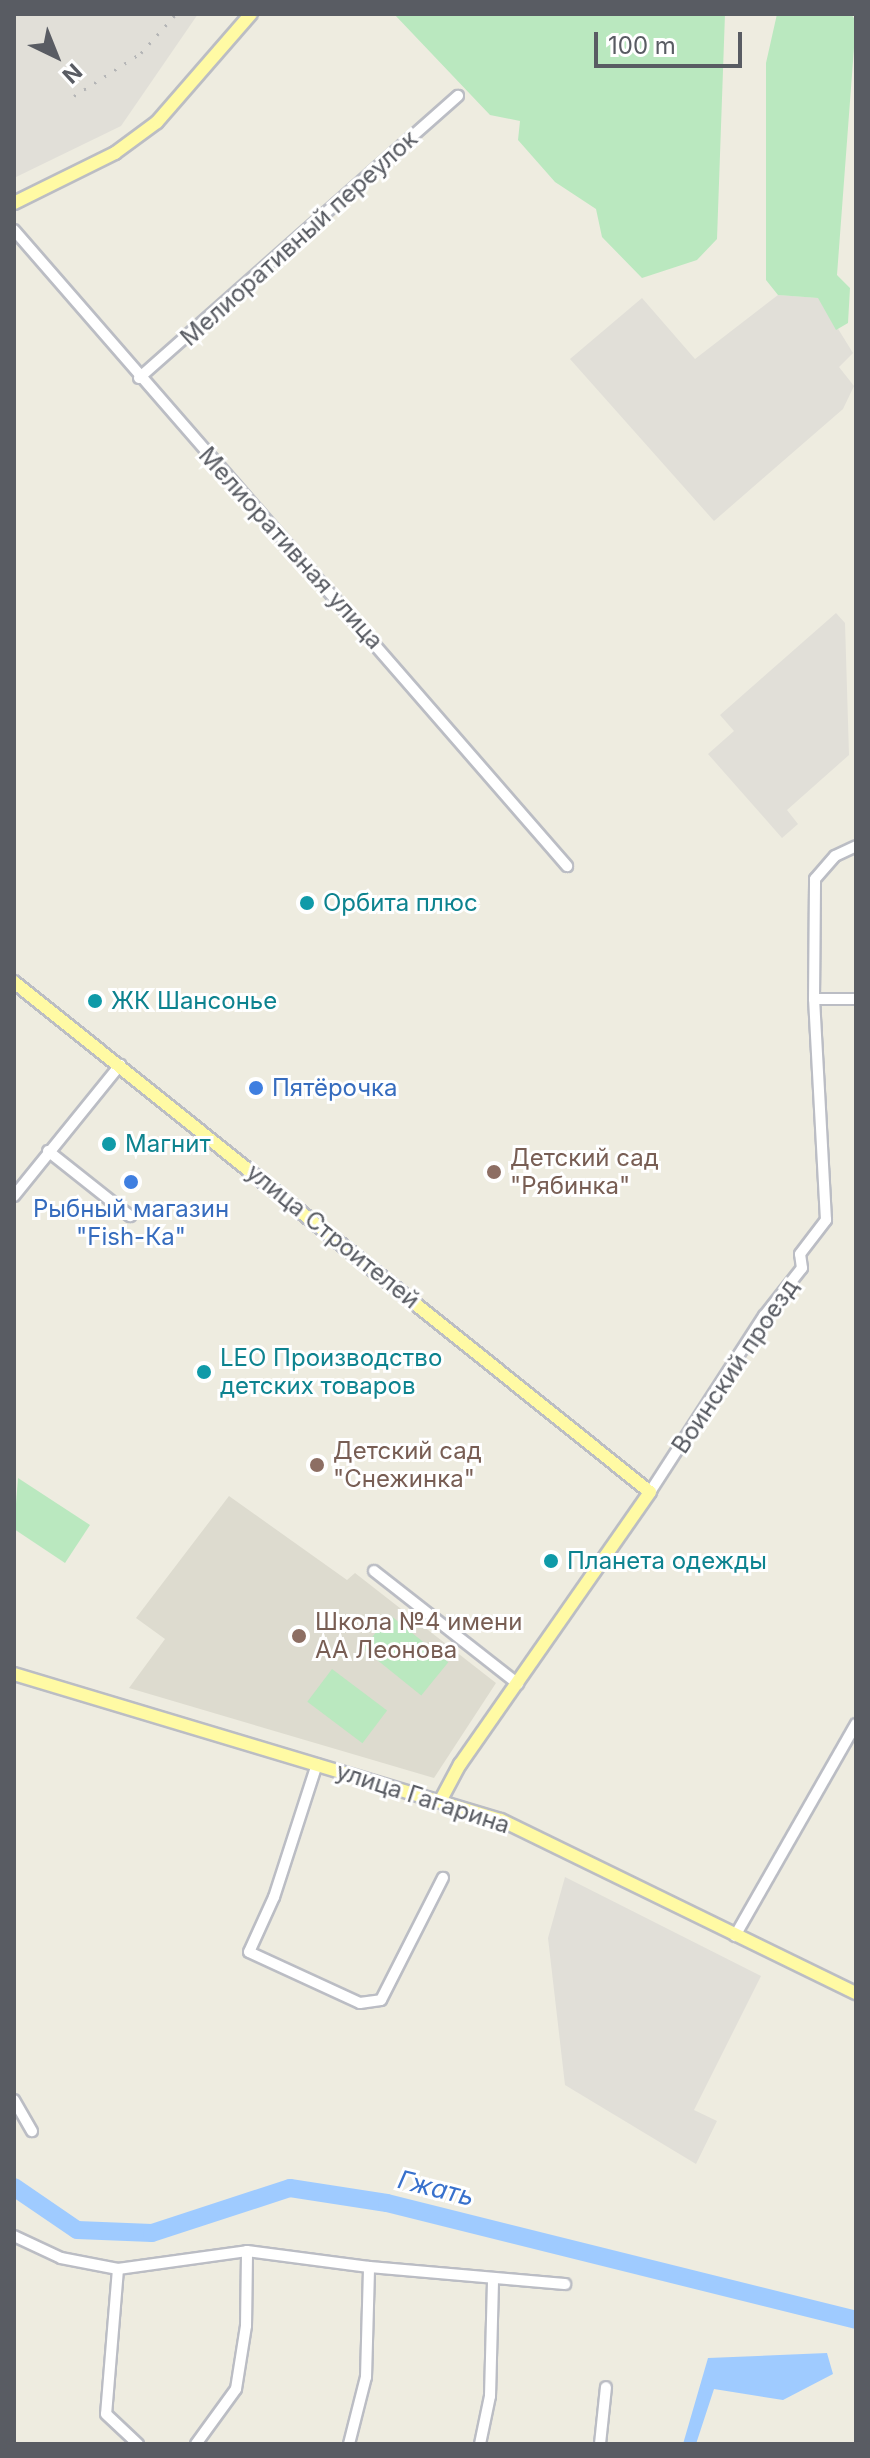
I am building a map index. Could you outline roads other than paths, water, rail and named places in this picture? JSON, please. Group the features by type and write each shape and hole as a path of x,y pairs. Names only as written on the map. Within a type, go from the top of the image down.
{"main road":[{"path":"14,203 115,153 157,122 251,14"},
{"name":"улица Строителей","path":"14,982 650,1492"},
{"name":"Воинский проезд","path":"442,1798 460,1764 650,1492"},
{"name":"улица Гагарина","path":"14,1674 442,1798 501,1820 856,1993"}],"street":[{"name":"Мелиоративный переулок","path":"139,378 458,96"},
{"name":"Мелиоративная улица","path":"14,230 139,378 567,866"},
{"name":"Воинский проезд","path":"650,1492 764,1316 802,1268 800,1254 826,1220 814,999 815,879 835,856 856,846"},
{"path":"814,999 856,999"},
{"path":"14,1196 120,1065"},
{"path":"48,1151 130,1216"},
{"path":"374,1571 518,1684"},
{"path":"735,1936 856,1724"},
{"path":"317,1764 274,1897 249,1952 360,2003 381,2000 443,1878"},
{"path":"14,2100 32,2131"},
{"path":"14,2236 61,2258 118,2269 247,2251 369,2267 565,2284"},
{"path":"196,2444 236,2389 246,2326 247,2251"},
{"path":"349,2444 366,2377 369,2267"},
{"path":"118,2269 106,2414 138,2444"},
{"path":"480,2444 490,2396 493,2279"},
{"path":"600,2444 606,2387"}],"water":[{"path":"827,2353 833,2374 783,2400 714,2389 696,2444 683,2444 708,2358"}],"waterway":[{"name":"Гжать","path":"14,2187 77,2230 152,2233 290,2188 387,2203 856,2320"}],"railway":[{"path":"74,96 141,53 176,14"}],"place":[{"name":"Орбита плюс","path":"307,903"},
{"name":"ЖК Шансонье","path":"95,1001"},
{"name":"Пятёрочка","path":"256,1088"},
{"name":"Магнит","path":"109,1144"},
{"name":"Детский сад \"Рябинка\"","path":"494,1172"},
{"name":"Рыбный магазин \"Fish-Ка\"","path":"131,1182"},
{"name":"LEO Производство детских товаров","path":"204,1372"},
{"name":"Детский сад \"Снежинка\"","path":"317,1465"},
{"name":"Планета одежды","path":"551,1561"},
{"name":"Школа №4 имени АА Леонова","path":"299,1636"}]}
